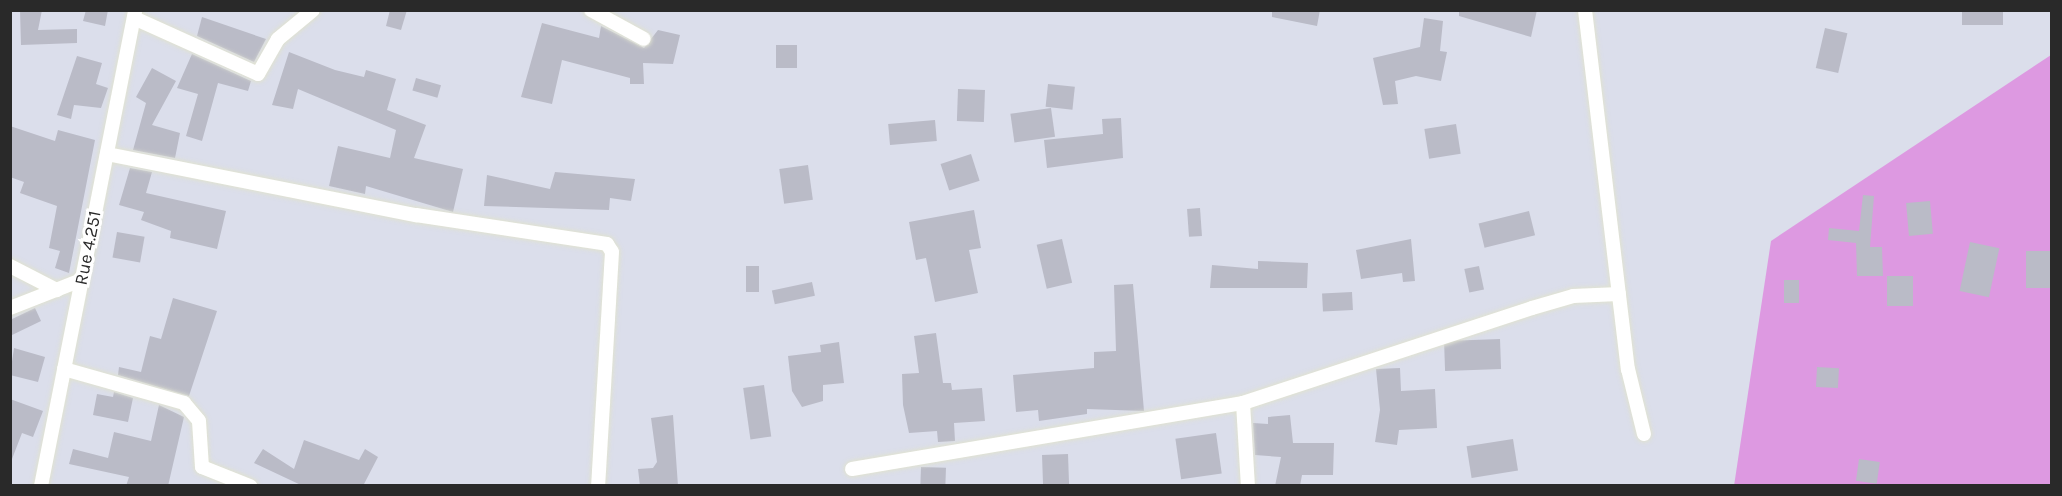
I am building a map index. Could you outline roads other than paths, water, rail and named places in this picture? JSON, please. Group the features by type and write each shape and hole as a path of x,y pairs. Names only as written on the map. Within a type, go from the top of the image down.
{"street":[{"path":"134,14 258,74 278,39 313,10"},
{"path":"591,10 644,39"},
{"path":"1585,10 1619,294 1644,434"},
{"name":"Rue 4.251","path":"40,486 134,14"},
{"path":"107,154 416,215 607,244 612,252 598,486"},
{"path":"10,266 57,290"},
{"path":"10,308 81,280"},
{"path":"852,469 1243,403 1573,296 1619,294"},
{"path":"64,369 184,403 199,421 202,467 250,486"},
{"path":"1243,403 1248,486"}]}
